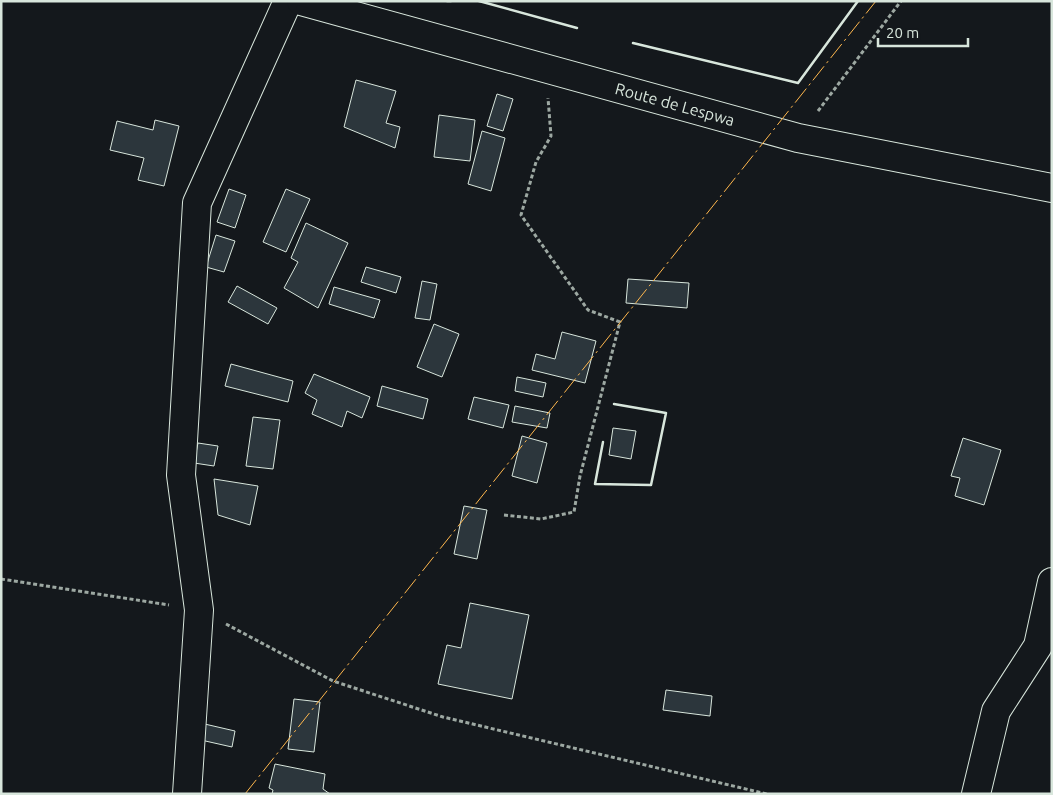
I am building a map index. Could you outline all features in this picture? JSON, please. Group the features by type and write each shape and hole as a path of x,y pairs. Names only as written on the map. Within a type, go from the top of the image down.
{"street":[{"path":"187,794 199,610 181,475 197,203 288,1"},
{"name":"Route de Lespwa","path":"301,1 798,138 1052,188"},
{"path":"976,794 996,711 1038,646 1052,582"}],"path":[{"path":"798,138 901,1"},
{"path":"504,515 541,519 574,512 580,476 620,322 588,310 521,215 536,162 551,136 545,69"},
{"path":"1,579 199,610 333,681 443,718 767,794"}],"building":[{"path":"356,80 396,91 386,123 400,127 395,148 344,127"},
{"path":"497,94 513,99 503,131 487,126"},
{"path":"439,115 475,120 470,161 434,157"},
{"path":"155,120 179,126 164,186 138,180 144,158 110,150 117,121 153,130"},
{"path":"482,131 505,138 491,191 468,184"},
{"path":"229,189 246,195 235,228 217,222"},
{"path":"286,189 310,199 286,252 263,242"},
{"path":"306,223 348,243 318,308 284,288 298,262 291,258"},
{"path":"216,235 235,241 224,272 206,267"},
{"path":"366,267 401,277 396,293 361,282"},
{"path":"628,279 689,283 687,308 626,303"},
{"path":"422,281 437,284 430,320 415,318"},
{"path":"237,286 277,308 268,324 228,302"},
{"path":"334,287 380,300 374,318 329,304"},
{"path":"434,324 459,334 442,377 417,367"},
{"path":"562,332 596,341 585,383 532,370 536,354 555,359"},
{"path":"231,364 293,381 288,402 225,386"},
{"path":"314,374 370,397 362,418 347,411 342,427 312,414 317,400 305,393"},
{"path":"517,377 546,383 543,397 515,391"},
{"path":"382,386 428,399 423,419 377,406"},
{"path":"474,397 509,405 503,428 468,419"},
{"path":"515,406 550,413 547,428 512,422"},
{"path":"253,417 280,420 273,469 246,466"},
{"path":"613,428 636,431 631,459 609,455"},
{"path":"522,436 547,443 537,483 512,476"},
{"path":"963,438 1001,450 984,505 955,496 960,478 951,476"},
{"path":"198,443 218,446 214,466 194,463"},
{"path":"214,479 258,486 250,525 218,515"},
{"path":"464,506 487,510 477,559 454,554"},
{"path":"470,603 529,615 512,699 438,684 447,645 461,648"},
{"path":"666,690 712,696 710,716 663,710"},
{"path":"294,699 320,702 314,752 288,749"},
{"path":"196,722 235,731 232,747 192,738"},
{"path":"275,764 325,774 323,789 330,794 272,794 273,790 269,788"}],"wall":[{"path":"479,1 577,28"},
{"path":"633,43 798,83 858,1"},
{"path":"603,442 595,484 651,485 666,413 614,404"}],"power":[{"path":"245,794 876,1"}]}
